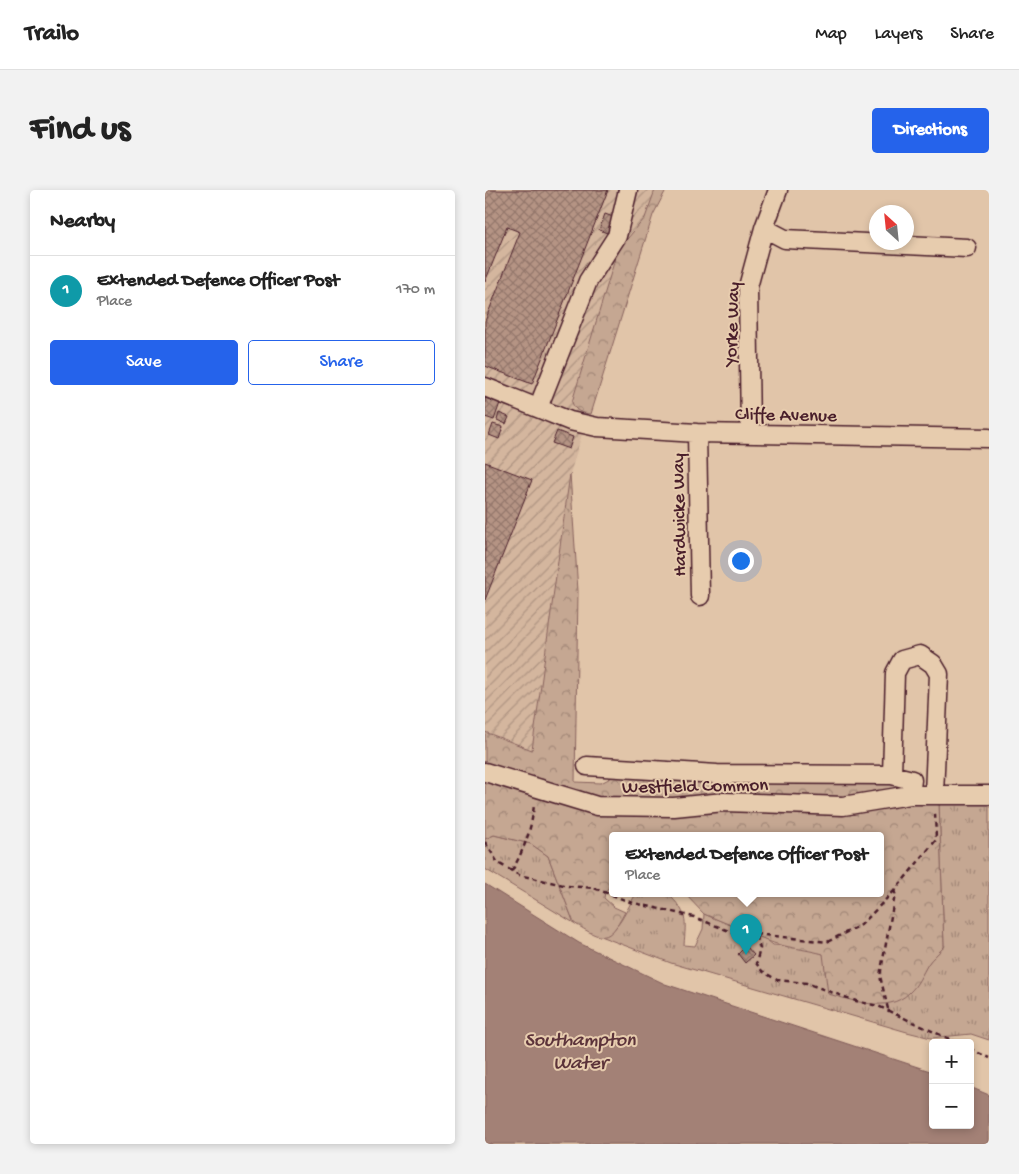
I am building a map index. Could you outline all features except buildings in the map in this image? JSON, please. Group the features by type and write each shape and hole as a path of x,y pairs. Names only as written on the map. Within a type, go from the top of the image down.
{"street":[{"path":"538,408 588,281 617,236 628,190"},
{"name":"Yorke Way","path":"750,433 749,287 764,228 778,190"},
{"path":"764,228 785,239 967,248"},
{"name":"Cliffe Avenue","path":"485,387 583,425 697,433 989,438"},
{"name":"Hardwicke Way","path":"697,433 700,596"},
{"path":"892,775 895,673 902,660 920,655 933,664 939,674 934,795"},
{"name":"Westfield Common","path":"587,766 717,774 892,775 912,780 910,795"},
{"name":"Westfield Common","path":"485,772 597,806 651,808 724,802 843,806 910,795 989,795"}],"path":[{"path":"512,871 522,852 532,824 535,787"},
{"path":"616,897 629,902 694,917 739,935 756,934 827,942 861,925 896,889 936,840 934,795"},
{"path":"485,842 498,863 519,875 568,886 594,888 609,894"},
{"path":"888,1009 880,976 896,889"},
{"path":"756,934 760,949 757,963 762,971 777,980 806,983 856,1001 888,1009 950,1039"},
{"path":"974,1051 989,1058"}],"shaded area":[{"path":"485,190 655,190 570,474 532,751 485,732"}],"green space":[{"path":"655,190 666,190 653,215 591,414 582,412 575,408 572,402 615,259 622,245 645,218"},
{"path":"570,474 578,591 575,782 601,783 622,772 895,782 910,795 939,803 944,947 930,962 912,990 900,999 891,1003 880,1004 859,1002 828,994 823,954 771,942 704,914 688,897 884,897 884,832 609,832 609,887 605,892 604,898 614,907 625,912 614,930 604,936 598,936 574,923 548,856 531,844 494,835 485,839 485,732 532,750"},
{"path":"989,802 989,1040 971,1034 931,1038 907,1032 671,963 600,936 607,934 617,926 634,897 671,897 679,906 684,917 684,945 695,946 703,929 704,914 767,940 773,945 801,947 917,983 929,962 944,947 939,803"},
{"path":"494,835 531,844 548,856 574,923 485,869 485,839"}],"water":[{"name":"Southampton Water","path":"485,884 579,943 665,984 929,1071 929,1129 974,1129 974,1089 989,1095 989,1144 485,1144"}],"place":[{"name":"Extended Defence Officer Post","path":"746,955"}]}
